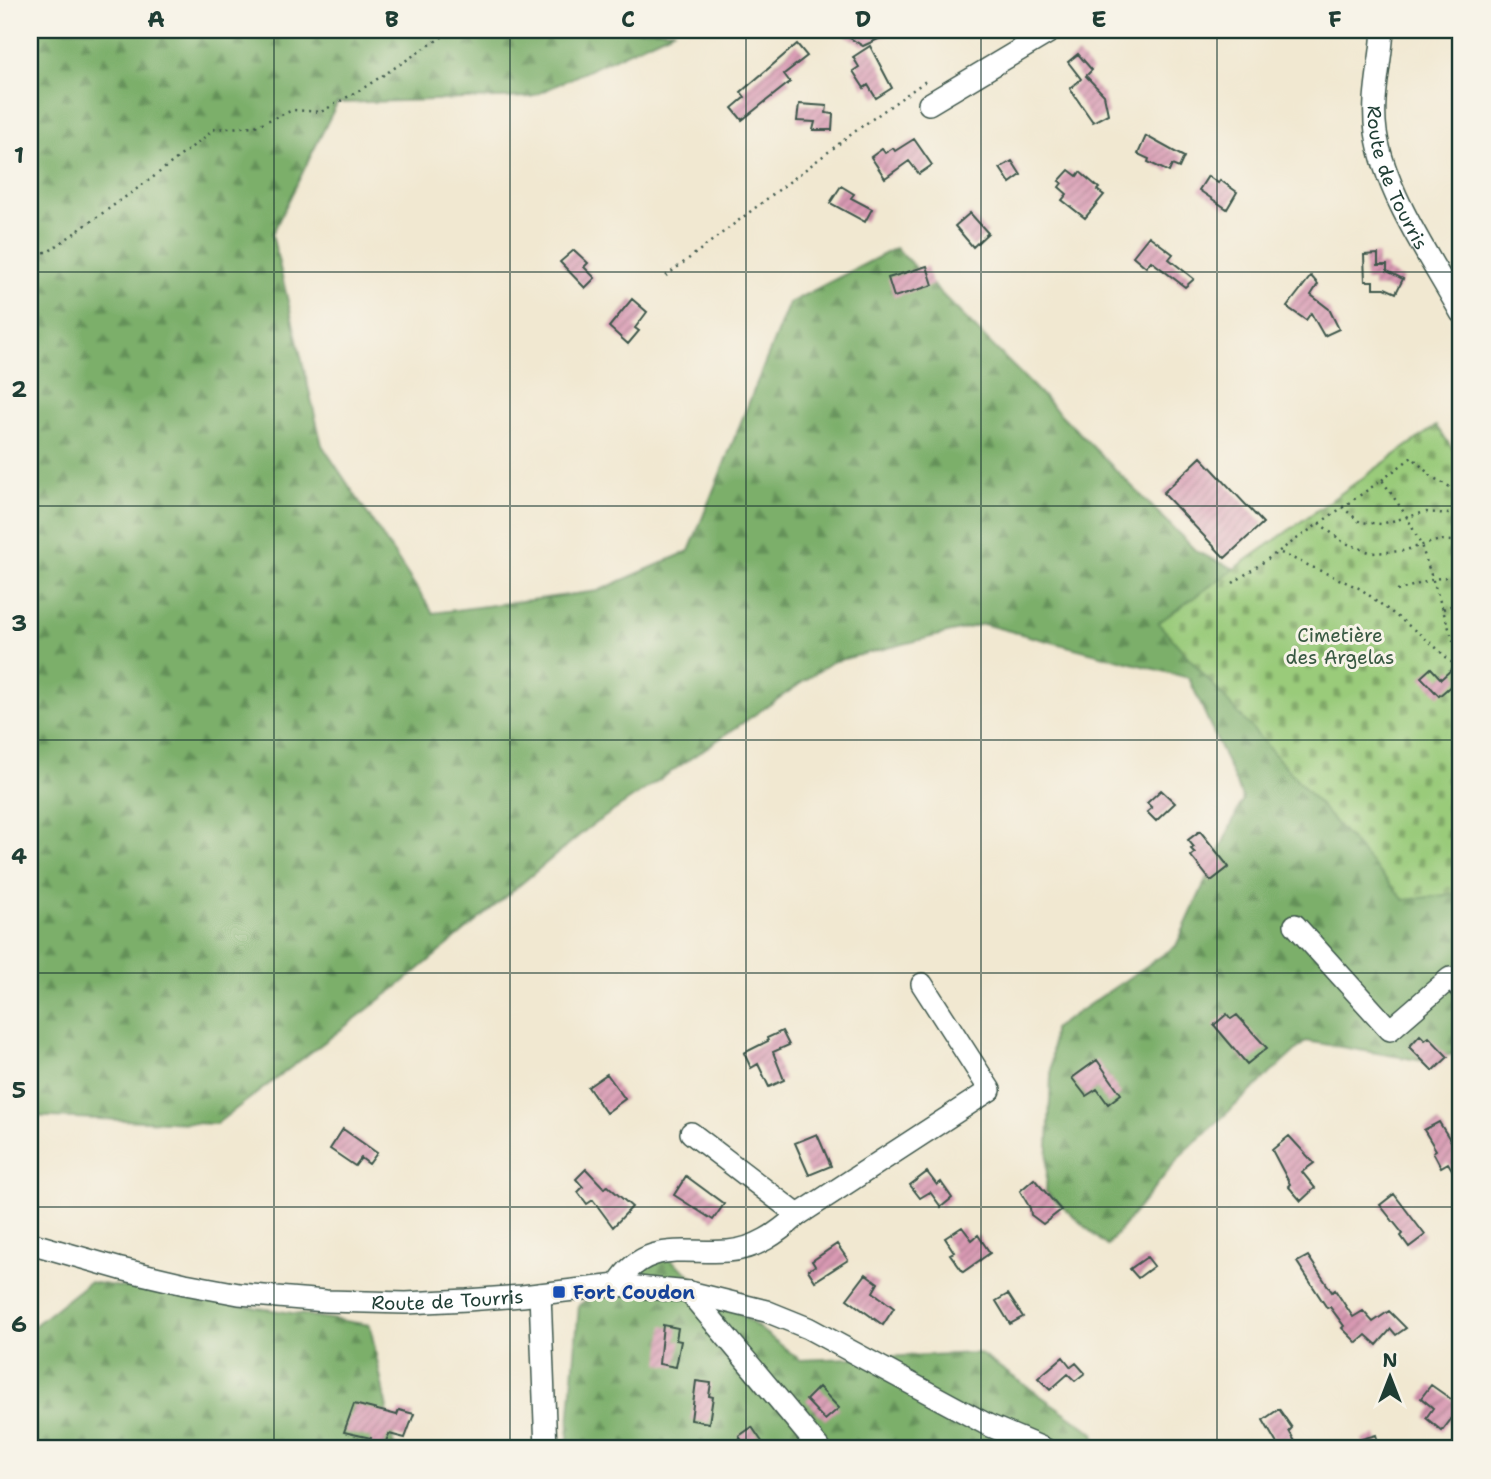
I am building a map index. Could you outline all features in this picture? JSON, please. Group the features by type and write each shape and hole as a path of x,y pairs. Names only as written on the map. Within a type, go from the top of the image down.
{"street":[{"path":"929,104 1053,30"},
{"name":"Route de Tourris","path":"1383,30 1375,102 1376,131 1382,159 1393,189 1461,313"},
{"path":"1295,925 1390,1030 1450,978 1461,989"},
{"path":"617,1284 625,1271 641,1259 657,1252 674,1249 729,1251 758,1244 990,1090 922,984"},
{"path":"691,1133 798,1216"},
{"name":"Route de Tourris","path":"30,1243 121,1269 239,1294 326,1301 406,1303 540,1294 617,1284 689,1292 766,1311 808,1328 988,1425 1045,1449"},
{"path":"689,1292 820,1449"},
{"path":"540,1294 547,1449"}],"path":[{"path":"30,253 48,251 152,178 215,129 255,126 293,110 321,112 442,37 489,30 593,35 749,30"},
{"path":"666,276 927,80"},
{"path":"1233,583 1412,457 1432,477 1461,493"},
{"path":"1382,480 1407,517 1421,545 1461,664"},
{"path":"1342,507 1360,522 1381,524 1426,512 1461,515"},
{"path":"1319,523 1343,542 1372,553 1402,551 1440,540 1461,542"},
{"path":"1279,552 1361,589 1430,642 1461,671"},
{"path":"1397,592 1434,579 1461,575"},
{"path":"1443,609 1461,602"}],"green space":[{"path":"30,30 675,30 531,97 337,103 272,234 322,445 433,613 598,591 689,551 789,303 896,248 1197,552 1326,610 1461,746 1461,1052 1424,1061 1306,1041 1182,1154 1107,1246 1046,1192 1053,1029 1176,946 1243,799 1189,678 983,624 832,662 587,829 401,984 216,1124 30,1116"},
{"name":"Cimetière des Argelas","path":"1436,426 1461,460 1461,713 1451,750 1461,776 1461,893 1404,900 1158,623"},
{"path":"657,1249 800,1360 979,1353 1094,1433 1097,1449 567,1449 579,1305"},
{"path":"89,1282 370,1325 395,1449 30,1449 30,1329"}],"building":[{"path":"837,30 898,30 863,46"},
{"path":"797,44 807,56 784,74 790,82 742,120 732,108 745,97 741,92"},
{"path":"870,46 892,88 876,98 868,85 864,88 853,71 859,67 853,57"},
{"path":"1078,54 1092,70 1086,76 1104,95 1108,114 1093,122 1070,89 1081,79 1068,62"},
{"path":"799,104 827,106 826,113 833,114 832,130 813,130 815,122 797,121"},
{"path":"1146,136 1184,157 1179,168 1172,165 1169,172 1138,154"},
{"path":"914,139 932,165 919,174 909,161 885,178 871,157 882,149 885,153 893,148 895,151"},
{"path":"1012,161 1021,175 1010,183 1000,168"},
{"path":"1069,170 1077,176 1080,172 1104,195 1085,218 1062,200 1067,194 1059,187 1062,183 1059,181"},
{"path":"1208,176 1218,183 1220,180 1237,192 1227,209 1199,190"},
{"path":"841,186 854,194 851,198 872,209 865,222 830,203"},
{"path":"970,213 988,233 973,247 955,226"},
{"path":"1149,236 1173,254 1169,259 1194,279 1185,287 1151,261 1146,267 1133,256"},
{"path":"574,250 588,263 584,267 595,278 585,288 560,262"},
{"path":"1378,254 1378,265 1387,265 1387,271 1403,279 1396,293 1385,288 1373,288 1373,281 1365,281 1364,255"},
{"path":"927,266 933,285 894,297 888,278"},
{"path":"1311,276 1318,284 1311,295 1329,309 1339,329 1324,336 1311,313 1306,320 1287,307"},
{"path":"632,299 647,312 635,328 639,331 628,344 609,327"},
{"path":"1201,457 1263,523 1225,558 1163,493"},
{"path":"1431,668 1441,679 1452,669 1460,678 1439,696 1421,677"},
{"path":"1161,790 1175,803 1156,821 1147,812 1152,808 1147,803"},
{"path":"1200,831 1229,867 1211,881 1191,856 1195,853 1191,849 1194,847 1188,840"},
{"path":"1227,1014 1231,1019 1237,1015 1267,1048 1247,1064 1214,1025"},
{"path":"782,1031 789,1045 773,1052 784,1080 769,1087 758,1064 751,1068 744,1053"},
{"path":"1420,1035 1425,1040 1429,1037 1448,1057 1433,1071 1409,1047"},
{"path":"1097,1060 1121,1094 1108,1104 1097,1089 1086,1096 1072,1078"},
{"path":"607,1074 625,1099 606,1113 588,1087"},
{"path":"1439,1122 1461,1157 1461,1184 1448,1163 1441,1167 1433,1152 1436,1150 1424,1130"},
{"path":"343,1129 377,1153 369,1164 361,1158 355,1166 330,1149"},
{"path":"817,1134 831,1166 809,1175 795,1143"},
{"path":"1289,1136 1314,1163 1302,1172 1315,1188 1301,1201 1288,1186 1290,1184 1272,1150"},
{"path":"586,1169 604,1188 608,1186 632,1207 613,1227 593,1200 587,1204 578,1192 583,1187 576,1179"},
{"path":"927,1172 937,1185 941,1182 952,1198 941,1207 930,1192 920,1198 910,1185"},
{"path":"686,1176 724,1204 713,1220 674,1195"},
{"path":"1034,1179 1061,1210 1043,1224 1031,1215 1020,1191"},
{"path":"1394,1194 1425,1235 1409,1247 1401,1236 1403,1234 1380,1205"},
{"path":"962,1227 972,1240 978,1235 990,1253 963,1272 950,1254 954,1252 945,1238"},
{"path":"837,1244 848,1260 815,1281 808,1270 815,1266 812,1261"},
{"path":"1308,1256 1353,1317 1363,1311 1373,1322 1389,1311 1406,1328 1396,1335 1391,1329 1377,1345 1366,1335 1357,1343 1342,1328 1344,1326 1330,1307 1327,1308 1297,1262"},
{"path":"1147,1257 1154,1266 1138,1278 1130,1269"},
{"path":"866,1274 878,1283 873,1292 894,1308 883,1325 847,1299"},
{"path":"1008,1294 1023,1317 1010,1324 996,1301"},
{"path":"663,1325 678,1328 676,1340 681,1341 676,1367 659,1364"},
{"path":"1063,1357 1071,1367 1076,1363 1085,1373 1075,1381 1068,1374 1050,1390 1038,1378"},
{"path":"696,1381 711,1383 709,1396 713,1397 709,1423 691,1420"},
{"path":"1431,1385 1458,1404 1455,1414 1442,1431 1426,1418 1433,1408 1421,1398"},
{"path":"819,1387 839,1408 825,1420 806,1400"},
{"path":"354,1404 397,1415 399,1410 414,1414 405,1438 389,1434 383,1449 368,1449 371,1438 344,1432"},
{"path":"1279,1409 1292,1428 1289,1431 1297,1445 1291,1449 1280,1449 1263,1420"},
{"path":"752,1427 767,1449 747,1449 739,1436"},
{"path":"1376,1435 1380,1449 1365,1449 1362,1439"}],"place":[{"name":"Fort Coudon","path":"559,1292"}]}
